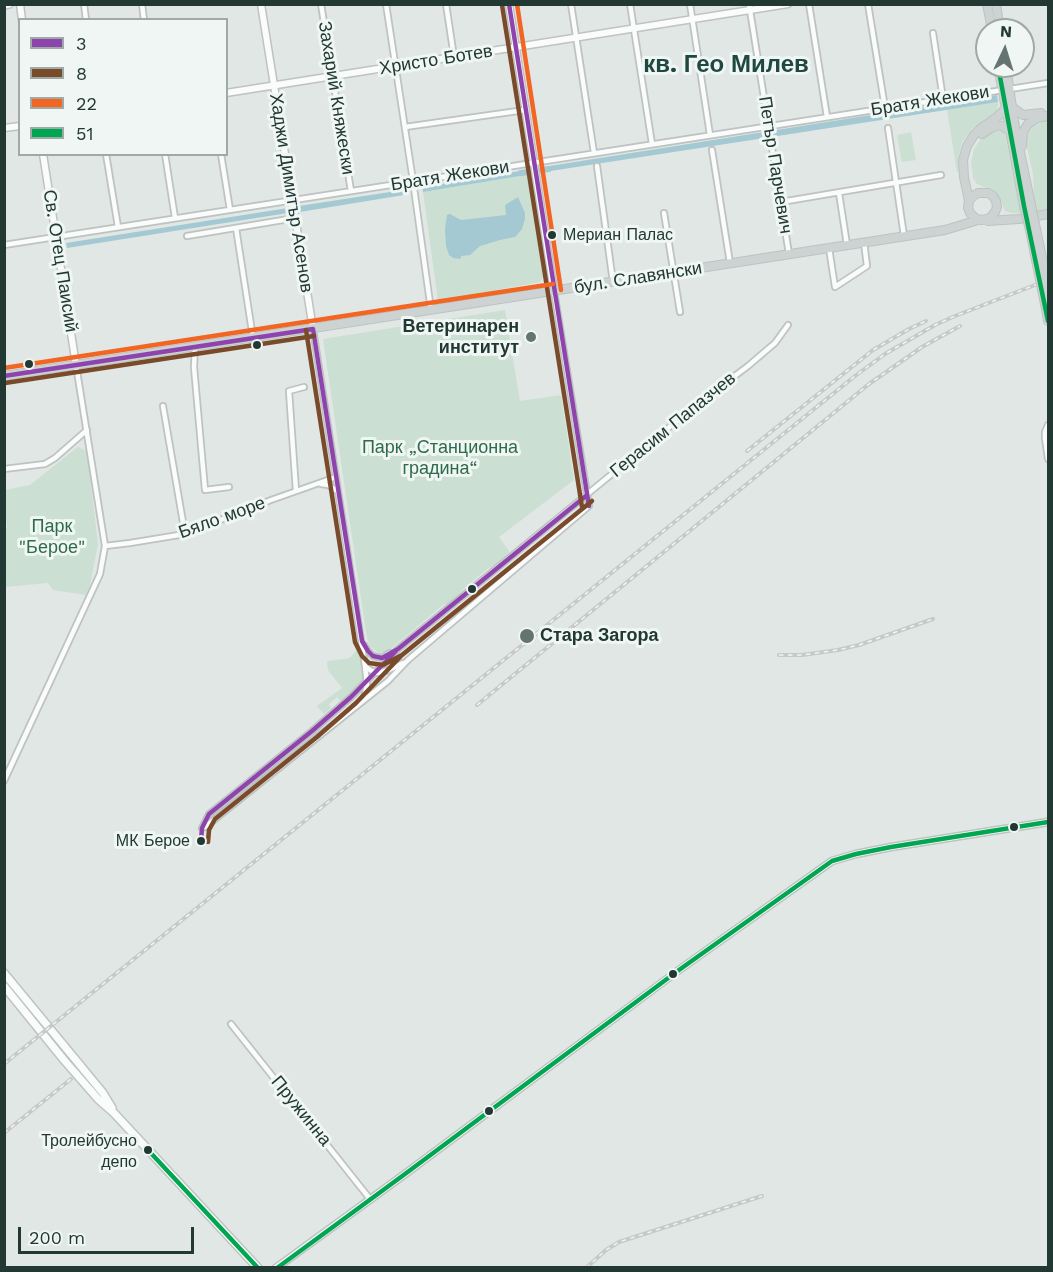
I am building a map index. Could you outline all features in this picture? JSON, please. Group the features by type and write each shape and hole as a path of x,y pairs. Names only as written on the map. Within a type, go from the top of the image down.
{"main road":[{"path":"4,5 9,4"},
{"path":"1002,78 1022,163 1028,205"},
{"path":"1007,78 1010,131 1033,229 1048,321"},
{"path":"1008,99 1023,115 1048,114"},
{"path":"997,208 992,217 980,220 971,215 963,170 965,151 971,139 977,131 996,118 1008,99"},
{"path":"1022,163 1024,129 1034,119 1048,114"},
{"path":"1010,131 1002,126 994,126 980,136 971,149 968,165 970,180 976,189 990,194 997,208 1004,215 1014,219"},
{"path":"951,229 962,219 975,194 984,192"},
{"name":"бул. Славянски","path":"4,376 951,229 980,220 1014,219 1048,214"},
{"path":"1039,259 1048,292"},
{"path":"4,973 103,1093 114,1113"},
{"path":"4,986 84,1083 258,1268"}],"street":[{"name":"Хаджи Димитър Асенов","path":"261,4 362,641 367,680 363,701"},
{"name":"Захарий Княжески","path":"321,4 351,191"},
{"path":"386,4 431,310"},
{"path":"446,4 454,57"},
{"path":"508,4 587,495"},
{"path":"571,4 594,153"},
{"path":"630,4 652,144"},
{"path":"690,4 710,135"},
{"name":"Христо Ботев","path":"228,93 634,29 750,7 788,4"},
{"path":"809,4 826,117"},
{"path":"868,4 885,108"},
{"name":"Петър Парчевич","path":"750,7 789,254"},
{"path":"933,33 943,99"},
{"name":"Братя Жекови","path":"4,245 710,135 769,128 943,99 1008,99 1048,83"},
{"path":"405,127 525,110"},
{"path":"888,128 904,236"},
{"path":"712,150 730,263"},
{"name":"Св. Отец Паисий","path":"4,781 100,574 105,546 43,156"},
{"path":"106,156 118,227"},
{"path":"165,156 175,218"},
{"path":"220,156 230,210"},
{"path":"597,166 613,282"},
{"path":"781,202 941,175"},
{"path":"838,193 847,245"},
{"path":"664,213 680,312"},
{"path":"187,236 295,218"},
{"path":"236,228 253,338"},
{"path":"828,248 835,287 867,267 864,242"},
{"name":"Герасим Папазчев","path":"587,495 589,506 408,660 388,681 202,828 209,814 351,697 398,648 695,406 748,366 775,343 788,325"},
{"path":"195,347 194,367 205,490 229,487"},
{"path":"296,491 289,391 304,387"},
{"path":"163,406 185,534"},
{"path":"1048,425 1045,438 1048,459"},
{"path":"4,469 45,464 87,430"},
{"name":"Бяло море","path":"105,546 185,534 336,477"},
{"path":"318,483 328,485 338,493"},
{"path":"362,641 373,656 382,658 398,648"},
{"path":"365,666 374,672 383,672 408,660"},
{"path":"312,731 318,736"},
{"path":"276,1268 679,970 832,861 891,847 1048,822"},
{"name":"Пружинна","path":"231,1024 370,1199"}],"green space":[{"path":"998,102 997,110 972,129 962,142 958,159 959,172 957,172 947,110"},
{"path":"1048,121 1048,209 1037,211 1033,174 1026,143 1027,136 1033,127"},
{"path":"995,129 1000,129 1005,134 1021,213 1005,211 995,192 977,184 973,178 971,163 974,149 983,136"},
{"path":"911,132 916,160 902,162 897,135"},
{"path":"526,175 530,187 543,277 540,282 438,301 423,192"},
{"name":"Парк „Станционна градина“","path":"505,310 520,401 561,395 574,480 499,537 509,551 509,555 487,569 457,597 446,606 444,604 388,651 379,653 371,647 366,632 323,339"},
{"name":"Парк \"Берое\"","path":"78,447 87,451 98,544 86,595 53,590 48,583 5,587 4,529 7,528 5,490 30,485"},
{"path":"359,648 365,678 361,685 341,701 337,697 329,704 331,708 324,714 317,706 342,688 328,670 328,661 350,658"}],"water":[{"path":"997,95 998,102 544,172 543,167"},
{"path":"526,170 526,175 423,192 422,187"},
{"path":"403,190 404,195 300,212 299,206"},
{"path":"518,197 525,213 525,219 522,229 515,237 480,246 470,255 461,256 461,259 449,255 445,229 447,215 450,214 461,220 506,215 505,205"},
{"path":"288,208 288,213 67,248 66,243"}],"waterway":[{"path":"521,173 549,169"}],"railway":[{"path":"4,1064 855,376 885,354 935,325 1048,280"},
{"path":"747,451 873,350 926,321"},
{"path":"477,705 869,384 922,347 960,326"},
{"path":"779,655 802,655 838,650 933,619"},
{"path":"4,1133 71,1079"},
{"path":"586,1268 619,1242 762,1196"}],"transit line":[{"name":"3","path":"509,4 589,506"},
{"name":"22","path":"517,4 561,290"},
{"name":"8","path":"502,5 582,507"},
{"name":"51","path":"1000,78 1048,321"},
{"name":"22","path":"4,368 553,284"},
{"name":"3","path":"313,329 362,641 373,656 382,658 398,649 587,495"},
{"name":"3","path":"4,376 313,329"},
{"name":"8","path":"306,330 355,642 362,656 369,663 383,665 402,655 592,501"},
{"name":"8","path":"5,383 314,336"},
{"name":"3","path":"201,841 202,828 209,814 312,731 351,697 396,651"},
{"name":"8","path":"208,842 209,830 215,819 356,703 401,656"},
{"name":"51","path":"277,1268 679,970 832,861 891,847 1048,822"},
{"name":"51","path":"148,1150 258,1268"}],"place":[{"name":"Мериан Палас","path":"552,235"},
{"name":"Ветеринарен институт","path":"531,337"},
{"name":"Стара Загора","path":"527,636"},
{"name":"МК Берое","path":"201,841"},
{"name":"Тролейбусно депо","path":"148,1150"}],"district":[{"name":"кв. Гео Милев","path":"726,65"}]}
